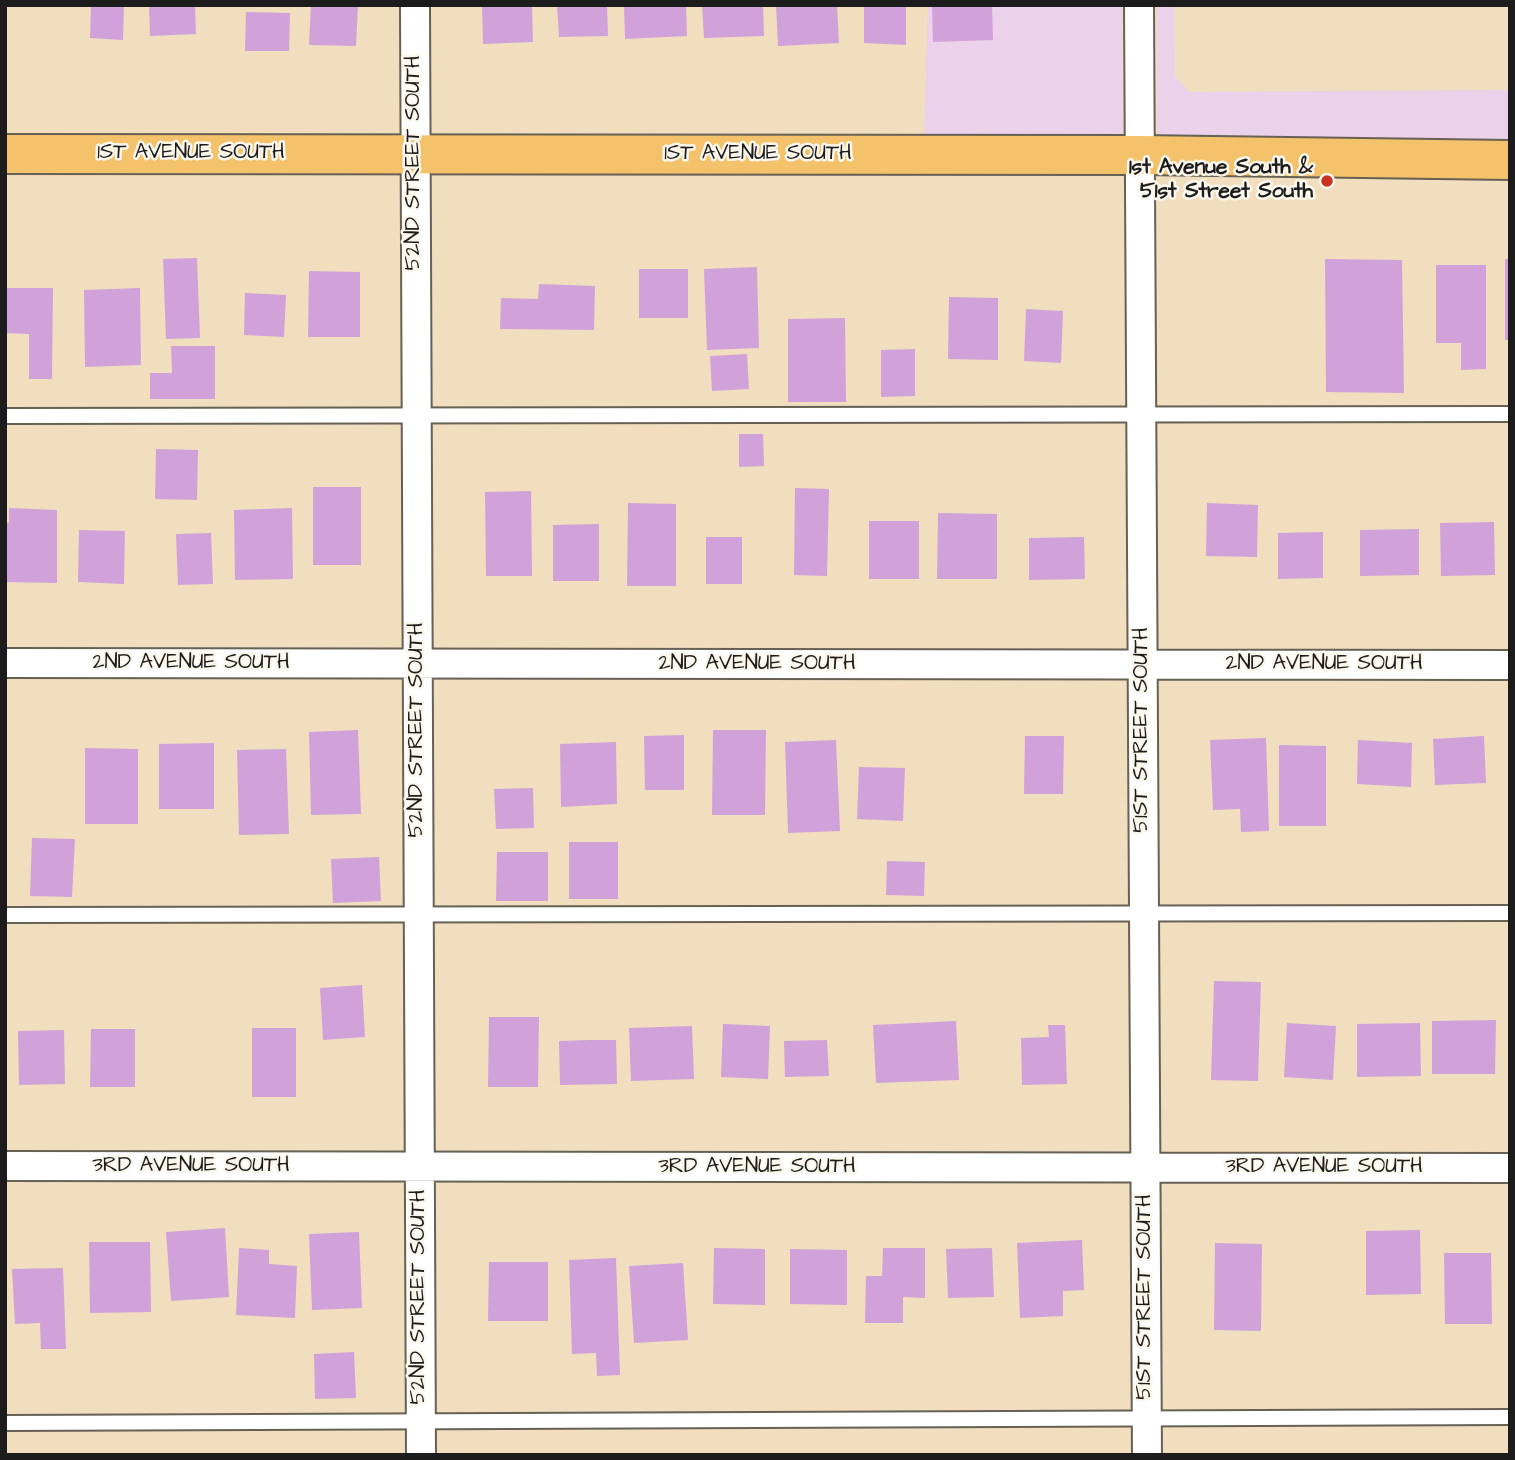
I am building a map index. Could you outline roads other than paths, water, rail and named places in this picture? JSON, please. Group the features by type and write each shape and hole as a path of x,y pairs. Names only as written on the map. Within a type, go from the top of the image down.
{"main road":[{"name":"1ST AVENUE SOUTH","path":"5,155 1140,155 1510,160"}],"street":[{"name":"52ND STREET SOUTH","path":"415,5 421,1455"},
{"name":"51ST STREET SOUTH","path":"1139,5 1147,1455"},
{"name":"2ND AVENUE SOUTH","path":"5,663 1510,665"},
{"name":"3RD AVENUE SOUTH","path":"5,1166 1510,1168"}],"lane":[{"path":"5,416 1510,414"},
{"path":"5,915 1510,914"},
{"path":"5,1423 1510,1417"}],"place":[{"name":"1st Avenue South & 51st Street South","path":"1327,181"}]}
